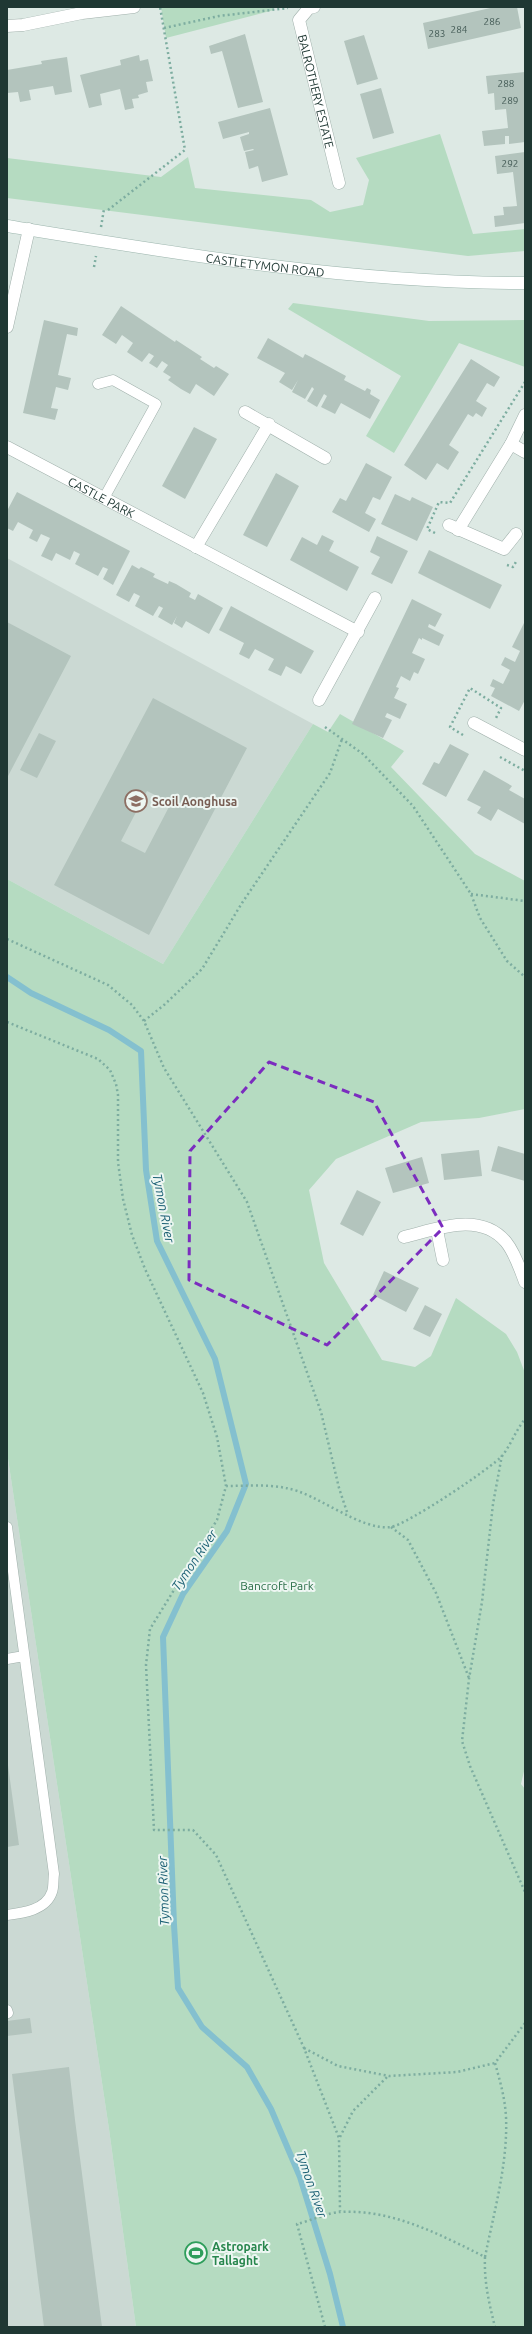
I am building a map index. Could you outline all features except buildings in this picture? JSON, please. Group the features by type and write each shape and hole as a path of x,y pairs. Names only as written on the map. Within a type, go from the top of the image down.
{"street":[{"path":"7,26 23,25 82,13 134,7"},
{"name":"BALROTHERY ESTATE","path":"314,7 309,8 300,20 339,183"},
{"name":"CASTLETYMON ROAD","path":"7,226 331,273 454,282 525,282"},
{"path":"7,327 29,229"},
{"path":"245,412 269,424 325,458"},
{"path":"516,534 504,549 454,527 511,444 525,415"},
{"path":"196,547 269,424"},
{"path":"511,444 525,452"},
{"name":"CASTLE PARK","path":"7,447 358,632"},
{"path":"319,700 358,632 375,598"},
{"path":"474,723 525,750"},
{"path":"404,1237 459,1224 472,1224 496,1233 506,1242 525,1282"},
{"path":"437,1230 443,1260"}],"lane":[{"path":"98,384 114,380 156,404 104,498"},
{"path":"7,1527 54,1874 52,1893 42,1906 22,1913 7,1915"},
{"path":"7,1659 24,1656"},
{"path":"7,2010 8,2014"}],"path":[{"path":"108,210 185,150 160,7"},
{"path":"164,28 219,16 292,7"},
{"path":"101,228 104,209"},
{"path":"94,267 96,255"},
{"path":"521,388 525,390"},
{"path":"325,727 363,754 413,806 471,894 480,918 507,961 525,977"},
{"path":"144,1021 164,1005 202,969 242,903 327,778 342,739"},
{"path":"471,894 525,901"},
{"path":"7,940 108,985 132,1005 144,1021 164,1068 246,1202 321,1412 339,1488 348,1515"},
{"path":"7,1022 98,1059 110,1070 116,1084 118,1096 118,1162 123,1199 132,1235 145,1269 203,1393 216,1437 226,1486 217,1520 150,1630 146,1665 154,1830 193,1830 216,1855 304,2048 339,2138 340,2212"},
{"path":"525,1419 516,1430 502,1455 493,1504 482,1602 469,1680 462,1741 470,1766 525,1892"},
{"path":"391,1527 426,1510 468,1482 502,1455"},
{"path":"226,1486 287,1488 348,1515 376,1525 391,1527 408,1540 436,1593 469,1680"},
{"path":"304,2048 338,2066 389,2076 457,2072 495,2063 525,2023"},
{"path":"495,2063 502,2090 506,2117 505,2148 485,2257 484,2276 486,2294 495,2327"},
{"path":"339,2138 353,2112 389,2076"},
{"path":"325,2327 297,2224 340,2212 379,2214 431,2231 485,2257"}],"highlighted area":[{"path":"269,1062 374,1102 443,1228 327,1345 189,1280 190,1151"}],"shaded area":[{"name":"Scoil Aonghusa","path":"7,558 313,724 163,964 7,879"},
{"path":"7,1452 109,2129 136,2327 7,2327"}],"green space":[{"path":"161,7 273,7 274,10 166,38"},
{"path":"440,134 473,234 525,229 525,251 468,256 7,198 7,158 161,177 188,157 195,188 311,200 330,212 363,205 369,180 356,158"},
{"path":"293,303 429,321 525,320 525,367 459,343 394,453 366,436 401,376 288,309"},
{"name":"Bancroft Park","path":"340,714 404,751 391,767 475,854 525,881 525,1109 479,1118 421,1122 336,1159 309,1190 324,1263 382,1360 415,1367 431,1356 456,1298 506,1334 517,1352 525,1373 525,1767 521,1784 525,1789 525,2327 136,2327 109,2129 7,1452 7,879 163,964 313,724 328,732"}],"waterway":[{"name":"Tymon River","path":"7,977 31,993 109,1030 141,1051 146,1170 157,1241 215,1359 246,1484 227,1531 183,1594 163,1637 174,1925 178,1988 202,2027 247,2067 271,2109 300,2177 330,2274 343,2327"}],"place":[{"name":"Scoil Aonghusa","path":"136,801"},
{"name":"Astropark Tallaght","path":"196,2253"}]}
